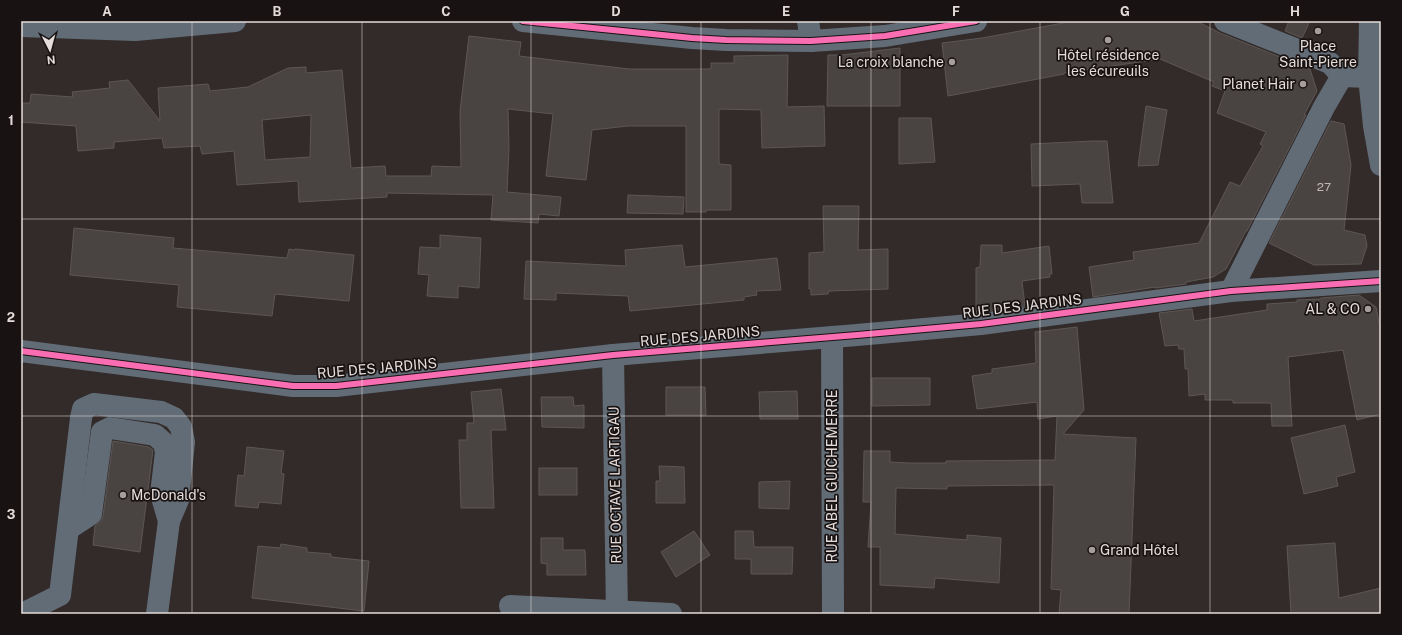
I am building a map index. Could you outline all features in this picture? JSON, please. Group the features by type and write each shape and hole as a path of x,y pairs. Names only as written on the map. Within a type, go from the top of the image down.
{"street":[{"path":"21,26 135,30 235,21"},
{"path":"523,21 692,30 726,40 809,31 885,36 976,21"},
{"path":"1225,21 1336,70 1375,75"},
{"path":"1370,21 1375,75 1374,126 1381,165"},
{"path":"1231,291 1324,108 1336,70"},
{"name":"RUE DES JARDINS","path":"21,351 293,386 336,386 613,355 981,324 1231,291 1381,281"},
{"name":"RUE ABEL GUICHEMERRE","path":"832,337 833,614"},
{"name":"RUE OCTAVE LARTIGAU","path":"613,355 617,613"},
{"path":"26,609 60,595 81,418 84,409 94,404 160,412 174,418 181,427 184,442 178,500 169,521 158,614"},
{"path":"68,529 91,514 102,432 110,428 154,435 164,443 166,452 161,494 169,521"},
{"path":"510,606 617,613 671,614"}],"building":[{"path":"1074,21 1196,21 1220,33 1310,69 1317,91 1304,115 1306,115 1226,269 1213,277 1186,282 1186,284 1155,287 1093,297 1089,267 1134,260 1133,252 1199,243 1230,182 1240,186 1263,146 1260,144 1266,132 1217,113 1225,91 1212,86 1214,82 1160,59 1064,73 948,96 942,43 982,38"},
{"path":"1289,21 1310,21 1302,38 1285,31"},
{"path":"469,36 521,42 519,56 629,69 711,69 711,63 734,63 734,56 788,55 787,107 824,106 825,146 762,148 761,110 719,109 719,164 731,165 731,210 686,212 686,126 628,126 592,130 586,180 546,176 553,114 508,109 509,148 507,192 561,197 559,216 539,214 538,223 491,220 493,195 387,193 387,197 299,202 298,181 237,185 234,151 202,154 200,146 164,148 162,138 114,142 114,148 78,151 76,126 21,122 21,103 30,103 31,94 73,97 72,92 110,88 109,82 128,80 160,121 158,88 208,84 210,91 248,87 288,68 306,67 306,73 342,70 351,168 385,166 386,176 431,176 432,166 461,167 460,111","holes":["311,115 310,157 265,160 262,120"]},
{"path":"900,48 900,106 827,106 828,55 842,55"},
{"path":"1146,106 1167,110 1158,165 1138,166"},
{"path":"899,118 931,118 935,162 899,164"},
{"path":"1331,121 1344,124 1351,165 1344,230 1365,235 1367,246 1361,264 1314,265 1269,243"},
{"path":"1107,141 1113,203 1082,203 1080,184 1032,186 1031,144"},
{"path":"628,195 684,197 683,214 627,213"},
{"path":"823,206 859,206 858,250 888,249 888,289 829,291 828,294 811,295 811,289 809,289 809,253 824,252"},
{"path":"74,228 174,238 173,248 287,258 289,249 354,255 349,301 275,294 272,316 177,307 179,285 70,275"},
{"path":"440,235 481,238 479,288 458,286 458,298 427,296 429,275 418,274 420,247 440,248"},
{"path":"682,245 685,267 777,258 781,290 756,291 757,295 744,297 744,300 630,311 628,296 556,293 556,300 524,299 526,261 626,266 625,250"},
{"path":"981,245 1002,245 1002,253 1049,246 1052,274 1049,274 1050,277 1022,281 1025,306 976,312 976,268 980,267"},
{"path":"1359,295 1376,307 1381,333 1381,414 1357,420 1343,350 1288,357 1292,426 1272,426 1271,403 1233,403 1233,400 1205,400 1205,394 1189,396 1188,369 1185,369 1184,349 1179,349 1178,345 1165,346 1159,313 1192,309 1194,321 1267,310 1267,304"},
{"path":"1077,327 1084,410 1063,434 1136,438 1129,614 1059,614 1061,590 1051,589 1054,485 947,486 947,489 896,488 895,534 967,540 967,535 1001,538 999,583 935,578 934,588 880,585 880,547 868,547 871,502 863,502 864,451 890,451 890,462 909,463 946,463 946,461 1055,460 1057,416 1038,419 1037,402 977,409 972,376 992,373 992,369 1036,363 1035,332"},
{"path":"872,378 930,378 930,405 872,406"},
{"path":"666,387 705,387 706,415 666,415"},
{"path":"501,389 506,430 491,430 494,508 461,508 459,440 467,440 467,423 474,423 471,392"},
{"path":"797,391 798,419 760,419 759,392"},
{"path":"541,397 573,397 574,406 584,405 584,428 542,427"},
{"path":"1345,425 1355,472 1336,477 1338,486 1304,494 1291,438"},
{"name":"McDonald's","path":"113,441 149,447 153,450 140,552 93,545 95,526 101,521 103,516"},
{"path":"247,447 284,451 281,473 284,474 281,504 259,502 258,508 235,506 238,475 244,476"},
{"path":"659,466 684,467 685,503 656,503 656,481 660,481"},
{"path":"539,468 577,468 577,495 539,495"},
{"path":"790,481 789,509 759,508 759,482"},
{"path":"694,531 710,555 676,577 661,552"},
{"path":"735,531 753,531 754,547 793,547 792,574 751,574 751,559 735,559"},
{"path":"541,538 563,538 563,550 585,550 586,575 547,575 547,564 541,563"},
{"path":"1335,543 1339,598 1381,588 1381,614 1291,614 1287,546"},
{"path":"281,544 307,548 307,552 331,554 331,557 369,561 364,611 252,598 258,546 280,548"}],"cycle path":[{"path":"523,21 692,38 811,41 885,36 976,21"},
{"path":"21,351 293,386 336,386 613,355 981,324 1231,291 1381,281"}],"place":[{"name":"Place Saint-Pierre","path":"1318,31"},
{"name":"Hôtel résidence les écureuils","path":"1108,40"},
{"name":"La croix blanche","path":"952,62"},
{"name":"Planet Hair","path":"1303,84"},
{"name":"AL & CO","path":"1368,309"},
{"name":"McDonald's","path":"123,495"},
{"name":"Grand Hôtel","path":"1092,550"}]}
